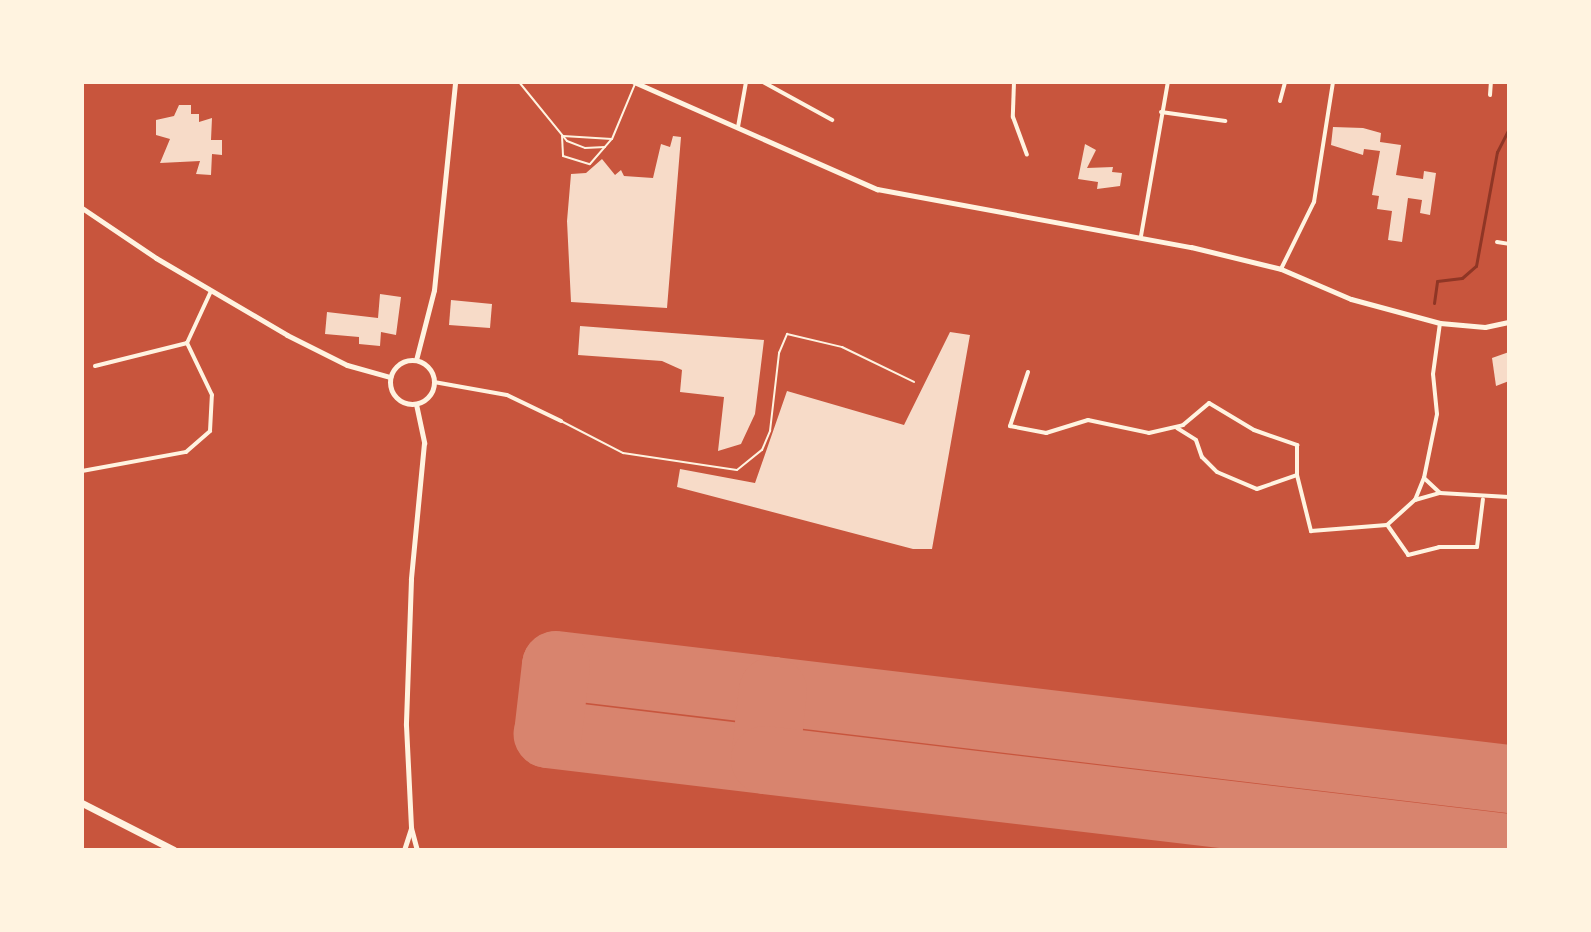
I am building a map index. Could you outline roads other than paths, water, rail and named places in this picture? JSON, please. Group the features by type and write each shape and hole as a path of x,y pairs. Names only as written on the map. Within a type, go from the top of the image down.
{"highway":[{"path":"82,803 174,850"}],"street":[{"path":"416,360 434,290 455,82"},
{"path":"635,82 877,189 1141,236 1281,269 1351,299 1440,323 1485,327 1509,322"},
{"path":"738,129 746,82"},
{"path":"763,82 832,120"},
{"path":"1014,82 1013,117 1027,155"},
{"path":"1141,236 1168,82"},
{"path":"1280,101 1285,82"},
{"path":"1281,269 1314,202 1333,82"},
{"path":"1490,95 1491,82"},
{"path":"1161,112 1225,121"},
{"path":"82,208 211,291 347,365 390,377"},
{"path":"1497,242 1509,244"},
{"path":"187,343 211,291"},
{"path":"1028,372 1010,426 1046,433 1088,420 1149,433 1177,428 1209,403 1254,430 1297,445 1297,475 1311,531 1387,525 1415,500 1424,478 1437,414 1433,374 1440,323"},
{"path":"95,366 187,343"},
{"path":"82,471 186,452 210,431 212,395 187,343"},
{"path":"416,360 429,368 434,382 431,394 416,404 396,398 390,377 397,365 416,360"},
{"path":"434,382 507,395 561,421"},
{"path":"416,404 424,443 407,674 411,828 417,850"},
{"path":"1177,428 1196,440 1202,457 1217,472 1257,489 1297,475"},
{"path":"1424,478 1440,493"},
{"path":"1415,500 1440,493 1483,499 1509,497"},
{"path":"1387,525 1408,555 1439,547 1477,547 1483,499"},
{"path":"404,850 411,828"}],"lane":[{"path":"519,82 562,136 585,148 606,146"},
{"path":"562,136 561,153 586,165 612,139 635,82"},
{"path":"562,136 612,139"},
{"path":"561,421 623,453 737,470 762,450 770,431 779,353 787,334 842,347 914,382"}],"waterway":[{"path":"1434,303 1437,281 1462,278 1476,266 1497,152 1509,128"}]}
